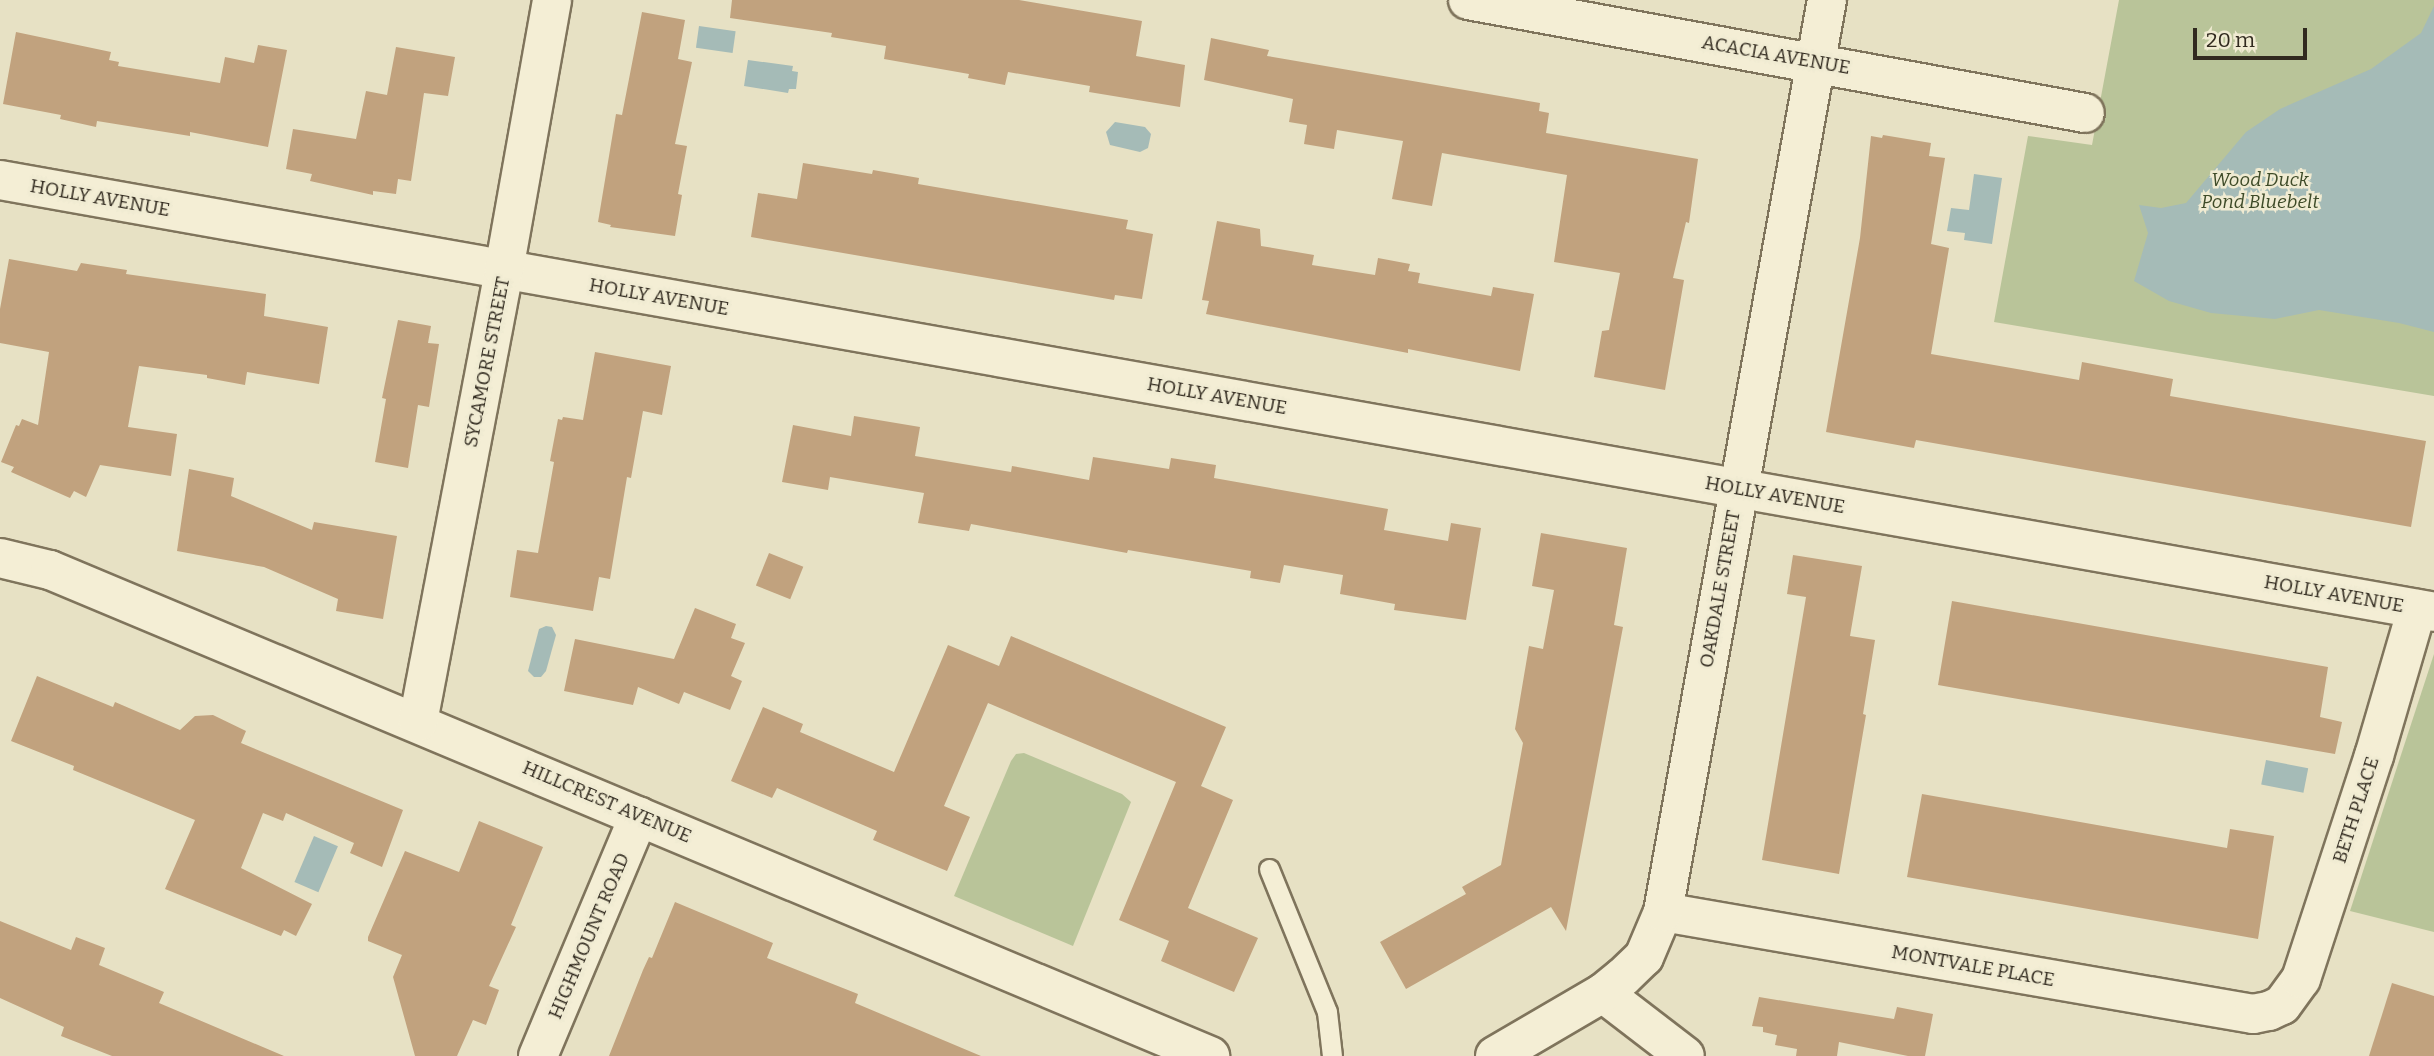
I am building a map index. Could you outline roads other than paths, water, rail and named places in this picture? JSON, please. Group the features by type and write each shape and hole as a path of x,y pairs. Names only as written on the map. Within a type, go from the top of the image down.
{"street":[{"name":"SYCAMORE STREET","path":"418,722 552,0"},
{"name":"ACACIA AVENUE","path":"1468,0 2085,113"},
{"name":"OAKDALE STREET","path":"1494,1056 1603,993 1644,957 1663,912 1827,0"},
{"name":"HOLLY AVENUE","path":"0,180 2426,610"},
{"name":"HILLCREST AVENUE","path":"0,558 50,570 1210,1056"},
{"name":"BETH PLACE","path":"2282,1005 2301,979 2374,756 2426,610"},
{"name":"HIGHMOUNT ROAD","path":"538,1056 639,816"},
{"name":"MONTVALE PLACE","path":"1663,912 2253,1014 2282,1005"},
{"path":"1603,993 1685,1056"}],"lane":[{"path":"1269,869 1327,1012 1332,1056"}],"water":[{"path":"2434,6 2434,332 2399,323 2319,310 2275,319 2211,313 2169,301 2134,281 2148,233 2139,205 2161,208 2186,203 2246,132 2280,109 2371,69 2421,33"},
{"path":"699,26 736,31 733,53 696,48"},
{"path":"748,60 793,66 792,71 798,72 796,89 789,89 788,93 744,86"},
{"path":"1115,122 1145,127 1151,134 1148,148 1140,152 1110,145 1106,132"},
{"path":"1974,174 2002,178 1992,244 1964,240 1965,233 1947,231 1951,208 1969,210"},
{"path":"552,627 556,635 546,671 541,677 534,677 528,671 539,629"},
{"path":"2266,760 2308,768 2303,793 2261,785"},
{"path":"314,836 338,846 318,892 294,882"}],"park label":[{"name":"Wood Duck Pond Bluebelt","path":"2260,191"}]}
